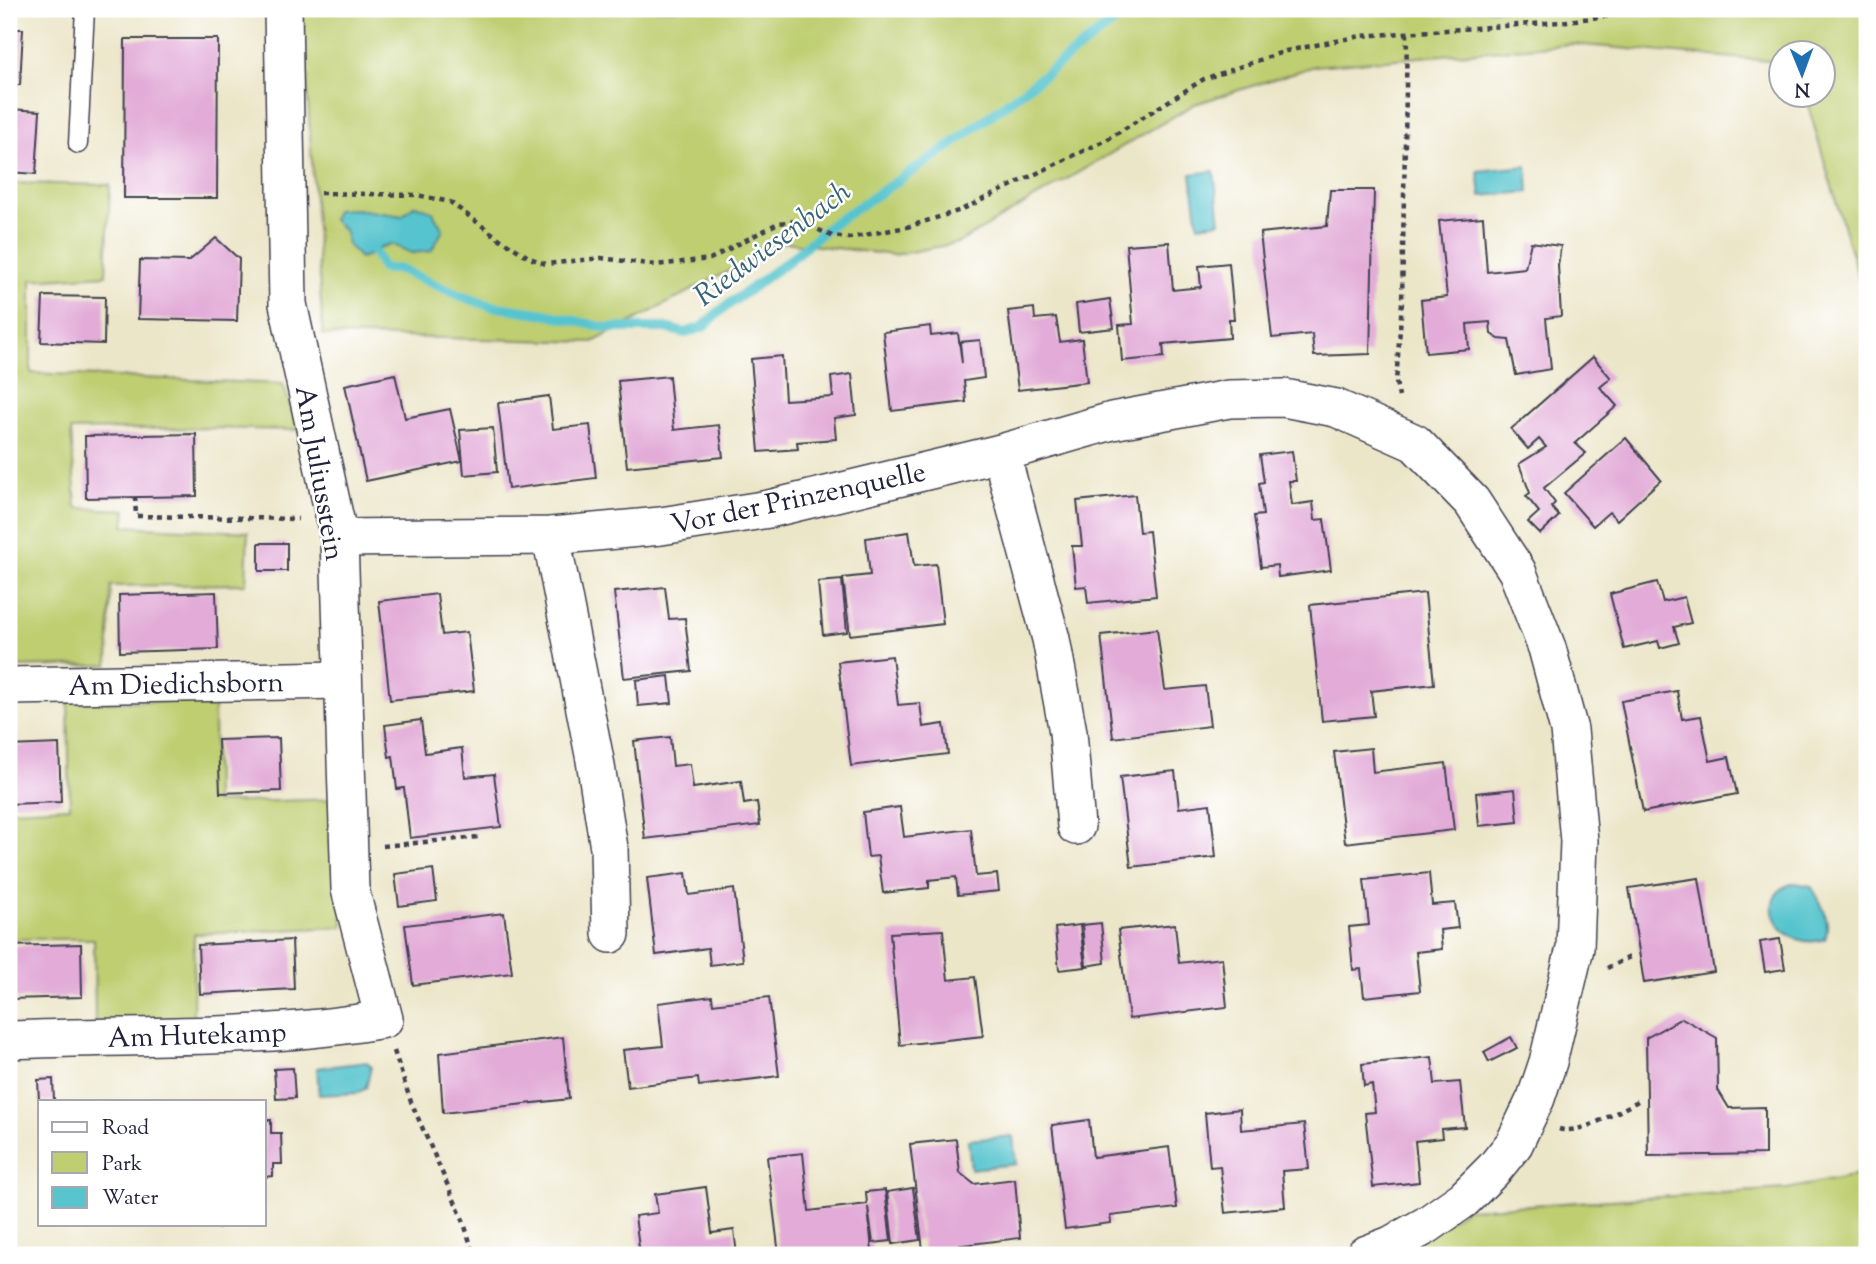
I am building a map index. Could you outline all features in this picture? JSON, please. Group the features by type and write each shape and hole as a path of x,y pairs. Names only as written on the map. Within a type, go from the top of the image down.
{"street":[{"name":"Am Juliusstein","path":"283,9 288,304 337,529 350,889 384,1019"},
{"name":"Vor der Prinzenquelle","path":"337,529 551,536 661,526 769,509 1001,453 1112,421 1229,399 1284,398 1336,408 1415,443 1472,502 1517,571 1547,648 1569,730 1578,841 1575,948 1548,1062 1514,1144 1464,1199 1427,1225 1391,1245 1365,1255"},
{"path":"1001,453 1051,639 1068,732 1076,827"},
{"path":"551,536 595,760 609,848 611,934"},
{"name":"Am Diedichsborn","path":"9,687 342,680"},
{"name":"Am Hutekamp","path":"9,1040 257,1034 330,1028 384,1019"}],"lane":[{"path":"78,144 85,9"}],"path":[{"path":"287,192 416,195 450,202 497,237 530,258 546,264 601,258 656,265 710,259 778,223 799,221 832,236 849,237 907,227 961,210 1108,139 1203,79 1286,51 1361,36 1560,22 1662,9"},
{"path":"1407,34 1402,302 1396,382 1407,439"},
{"path":"135,497 136,516 337,529"},
{"path":"349,850 479,837"},
{"path":"384,1019 411,1102 463,1220 474,1255"},
{"path":"1527,1116 1567,1132 1586,1127 1642,1099"}],"green space":[{"path":"302,9 1867,9 1867,307 1809,108 1838,108 1838,38 1768,38 1768,61 1571,44 1315,66 1195,104 958,243 894,255 784,242 593,342 323,335","holes":["355,209 402,216 412,253 391,244 381,247 347,244 345,231"]},
{"path":"9,183 110,185 106,275 31,280 31,373 283,384 298,430 71,430 76,508 126,510 124,526 248,532 246,584 111,586 108,665 9,667"},
{"path":"214,701 215,803 338,799 343,927 194,934 193,1023 95,1023 94,939 9,939 9,810 70,807 68,702"},
{"path":"1867,1173 1867,1255 1395,1255 1467,1209 1787,1189"}],"water":[{"path":"1527,166 1529,192 1481,196 1478,171"},
{"path":"1214,171 1220,222 1198,225 1191,174"},
{"path":"415,205 432,211 443,230 431,251 412,253 391,244 360,258 347,244 345,231 333,220 336,210 355,209 402,216"},
{"path":"1795,883 1811,886 1818,898 1826,919 1825,939 1809,941 1795,938 1784,931 1776,921 1774,898 1782,889"},
{"path":"367,1062 371,1067 366,1088 358,1093 319,1095 317,1068"},
{"path":"1013,1136 1016,1164 971,1169 968,1140"}],"building":[{"path":"9,29 23,29 20,85 9,85"},
{"path":"125,39 218,39 217,198 124,198"},
{"path":"9,109 40,111 36,174 9,172"},
{"path":"1330,190 1374,190 1370,354 1314,356 1312,334 1272,338 1260,233 1327,226"},
{"path":"1483,217 1487,272 1525,268 1531,242 1561,246 1558,265 1561,316 1546,318 1551,369 1516,375 1509,340 1499,339 1491,334 1490,322 1467,324 1469,349 1426,353 1421,300 1447,297 1439,221"},
{"path":"216,238 239,259 237,321 138,319 140,260 189,261"},
{"path":"1169,242 1173,290 1201,287 1199,266 1229,263 1234,319 1229,319 1230,338 1163,344 1164,357 1122,361 1119,325 1133,324 1126,245"},
{"path":"43,296 105,297 104,344 41,342"},
{"path":"1110,299 1114,328 1079,332 1076,304"},
{"path":"1034,308 1035,319 1056,317 1060,342 1082,339 1087,382 1018,390 1008,311"},
{"path":"930,326 931,336 958,333 962,363 960,342 980,340 984,378 964,381 966,402 892,411 883,332"},
{"path":"782,356 785,400 833,397 831,377 852,374 856,415 834,418 836,439 797,442 798,449 759,452 751,359"},
{"path":"1593,357 1611,378 1600,387 1617,406 1575,443 1586,453 1544,488 1555,503 1551,507 1559,516 1540,534 1528,522 1539,512 1526,496 1530,493 1519,464 1546,447 1539,439 1528,449 1511,429"},
{"path":"395,374 405,418 450,409 462,461 366,481 345,385"},
{"path":"669,376 674,430 719,425 723,457 627,467 618,381"},
{"path":"549,396 553,429 590,425 596,478 508,489 498,403"},
{"path":"493,428 497,472 464,475 460,430"},
{"path":"196,434 197,496 86,498 85,436"},
{"path":"1626,438 1661,480 1617,520 1609,512 1593,526 1564,493"},
{"path":"1292,451 1296,481 1289,481 1292,505 1313,502 1315,520 1324,519 1331,570 1278,577 1277,565 1261,567 1254,516 1263,515 1259,483 1264,482 1260,455"},
{"path":"1135,495 1139,532 1149,531 1156,596 1088,603 1086,586 1076,587 1072,546 1082,546 1077,501"},
{"path":"909,532 914,566 936,564 943,624 850,635 843,578 870,575 866,538"},
{"path":"259,543 287,543 287,571 259,571"},
{"path":"842,580 847,632 823,635 818,582"},
{"path":"1657,582 1663,602 1684,597 1691,623 1674,627 1679,643 1660,648 1658,641 1624,649 1610,594"},
{"path":"665,587 669,619 685,618 691,671 624,678 614,592"},
{"path":"216,592 218,649 120,652 119,595"},
{"path":"1425,593 1434,684 1371,691 1374,716 1322,721 1310,605"},
{"path":"437,594 442,635 467,632 474,691 390,700 379,601"},
{"path":"1157,629 1165,690 1205,686 1210,726 1113,738 1101,635"},
{"path":"892,656 898,705 920,703 923,727 944,724 948,754 851,766 838,662"},
{"path":"669,676 672,703 638,706 636,680"},
{"path":"1677,691 1682,719 1701,716 1710,761 1729,757 1737,794 1643,812 1621,701"},
{"path":"421,720 425,753 462,748 465,777 494,774 501,827 410,838 404,788 397,789 393,756 389,757 385,725"},
{"path":"670,737 673,766 690,764 693,788 741,781 744,804 757,802 760,825 645,839 634,741"},
{"path":"279,738 281,791 220,793 218,740"},
{"path":"59,744 61,802 9,804 9,746"},
{"path":"1371,748 1373,772 1446,763 1454,830 1345,843 1334,752"},
{"path":"1175,771 1179,808 1210,804 1216,857 1131,867 1120,777"},
{"path":"1515,789 1518,822 1479,826 1476,793"},
{"path":"900,807 904,837 971,829 976,876 997,874 999,891 958,895 956,877 929,880 929,888 883,893 878,856 868,857 863,812"},
{"path":"433,869 437,901 399,906 395,874"},
{"path":"686,873 689,895 734,889 743,961 710,965 708,948 656,955 647,878"},
{"path":"1429,873 1432,905 1455,903 1458,928 1440,930 1442,949 1416,952 1420,991 1364,997 1361,969 1353,970 1349,927 1369,925 1364,880"},
{"path":"1699,878 1714,972 1644,983 1629,888"},
{"path":"504,913 512,973 413,985 405,925"},
{"path":"1101,923 1105,963 1086,966 1082,925"},
{"path":"1175,924 1179,963 1222,958 1227,1007 1129,1019 1118,930"},
{"path":"1080,925 1085,967 1059,970 1055,928"},
{"path":"943,930 948,980 975,977 983,1036 900,1045 890,933"},
{"path":"1780,939 1785,969 1765,972 1760,942"},
{"path":"292,940 294,989 200,994 198,945"},
{"path":"81,944 82,997 9,999 9,946"},
{"path":"712,996 713,1004 769,997 779,1076 699,1086 698,1078 628,1087 623,1050 663,1046 658,1003"},
{"path":"1682,1018 1717,1038 1718,1090 1729,1108 1765,1107 1765,1154 1648,1156 1646,1038"},
{"path":"563,1037 569,1099 443,1113 439,1053"},
{"path":"1511,1037 1517,1048 1489,1062 1484,1052"},
{"path":"1432,1057 1435,1084 1460,1082 1465,1127 1441,1129 1442,1138 1415,1141 1419,1182 1373,1187 1365,1113 1375,1112 1372,1084 1364,1086 1362,1064"},
{"path":"293,1068 295,1098 276,1099 274,1069"},
{"path":"53,1079 54,1100 39,1100 38,1080"},
{"path":"1240,1109 1241,1130 1304,1124 1309,1169 1282,1171 1285,1207 1225,1213 1220,1166 1210,1167 1205,1113"},
{"path":"266,1120 271,1120 271,1133 281,1133 282,1164 273,1164 273,1176 266,1177"},
{"path":"1089,1120 1093,1157 1169,1147 1177,1208 1110,1216 1111,1223 1065,1229 1052,1125"},
{"path":"956,1139 960,1173 974,1184 1015,1179 1020,1238 923,1250 910,1144"},
{"path":"803,1153 809,1211 867,1204 866,1192 885,1190 891,1241 873,1243 868,1207 872,1252 849,1255 779,1255 767,1157"},
{"path":"706,1187 712,1233 734,1230 737,1255 640,1255 635,1216 658,1213 655,1194"},
{"path":"913,1188 920,1240 893,1244 887,1192"},
{"path":"185,1226 218,1226 218,1228"}],"waterway":[{"name":"Riedwiesenbach","path":"366,243 383,269 399,269 490,306 546,314 606,328 666,328 685,333 703,327 831,225 950,146 1131,9"},
{"name":"Riedwiesenbach","path":"1865,9 1867,16"}]}
